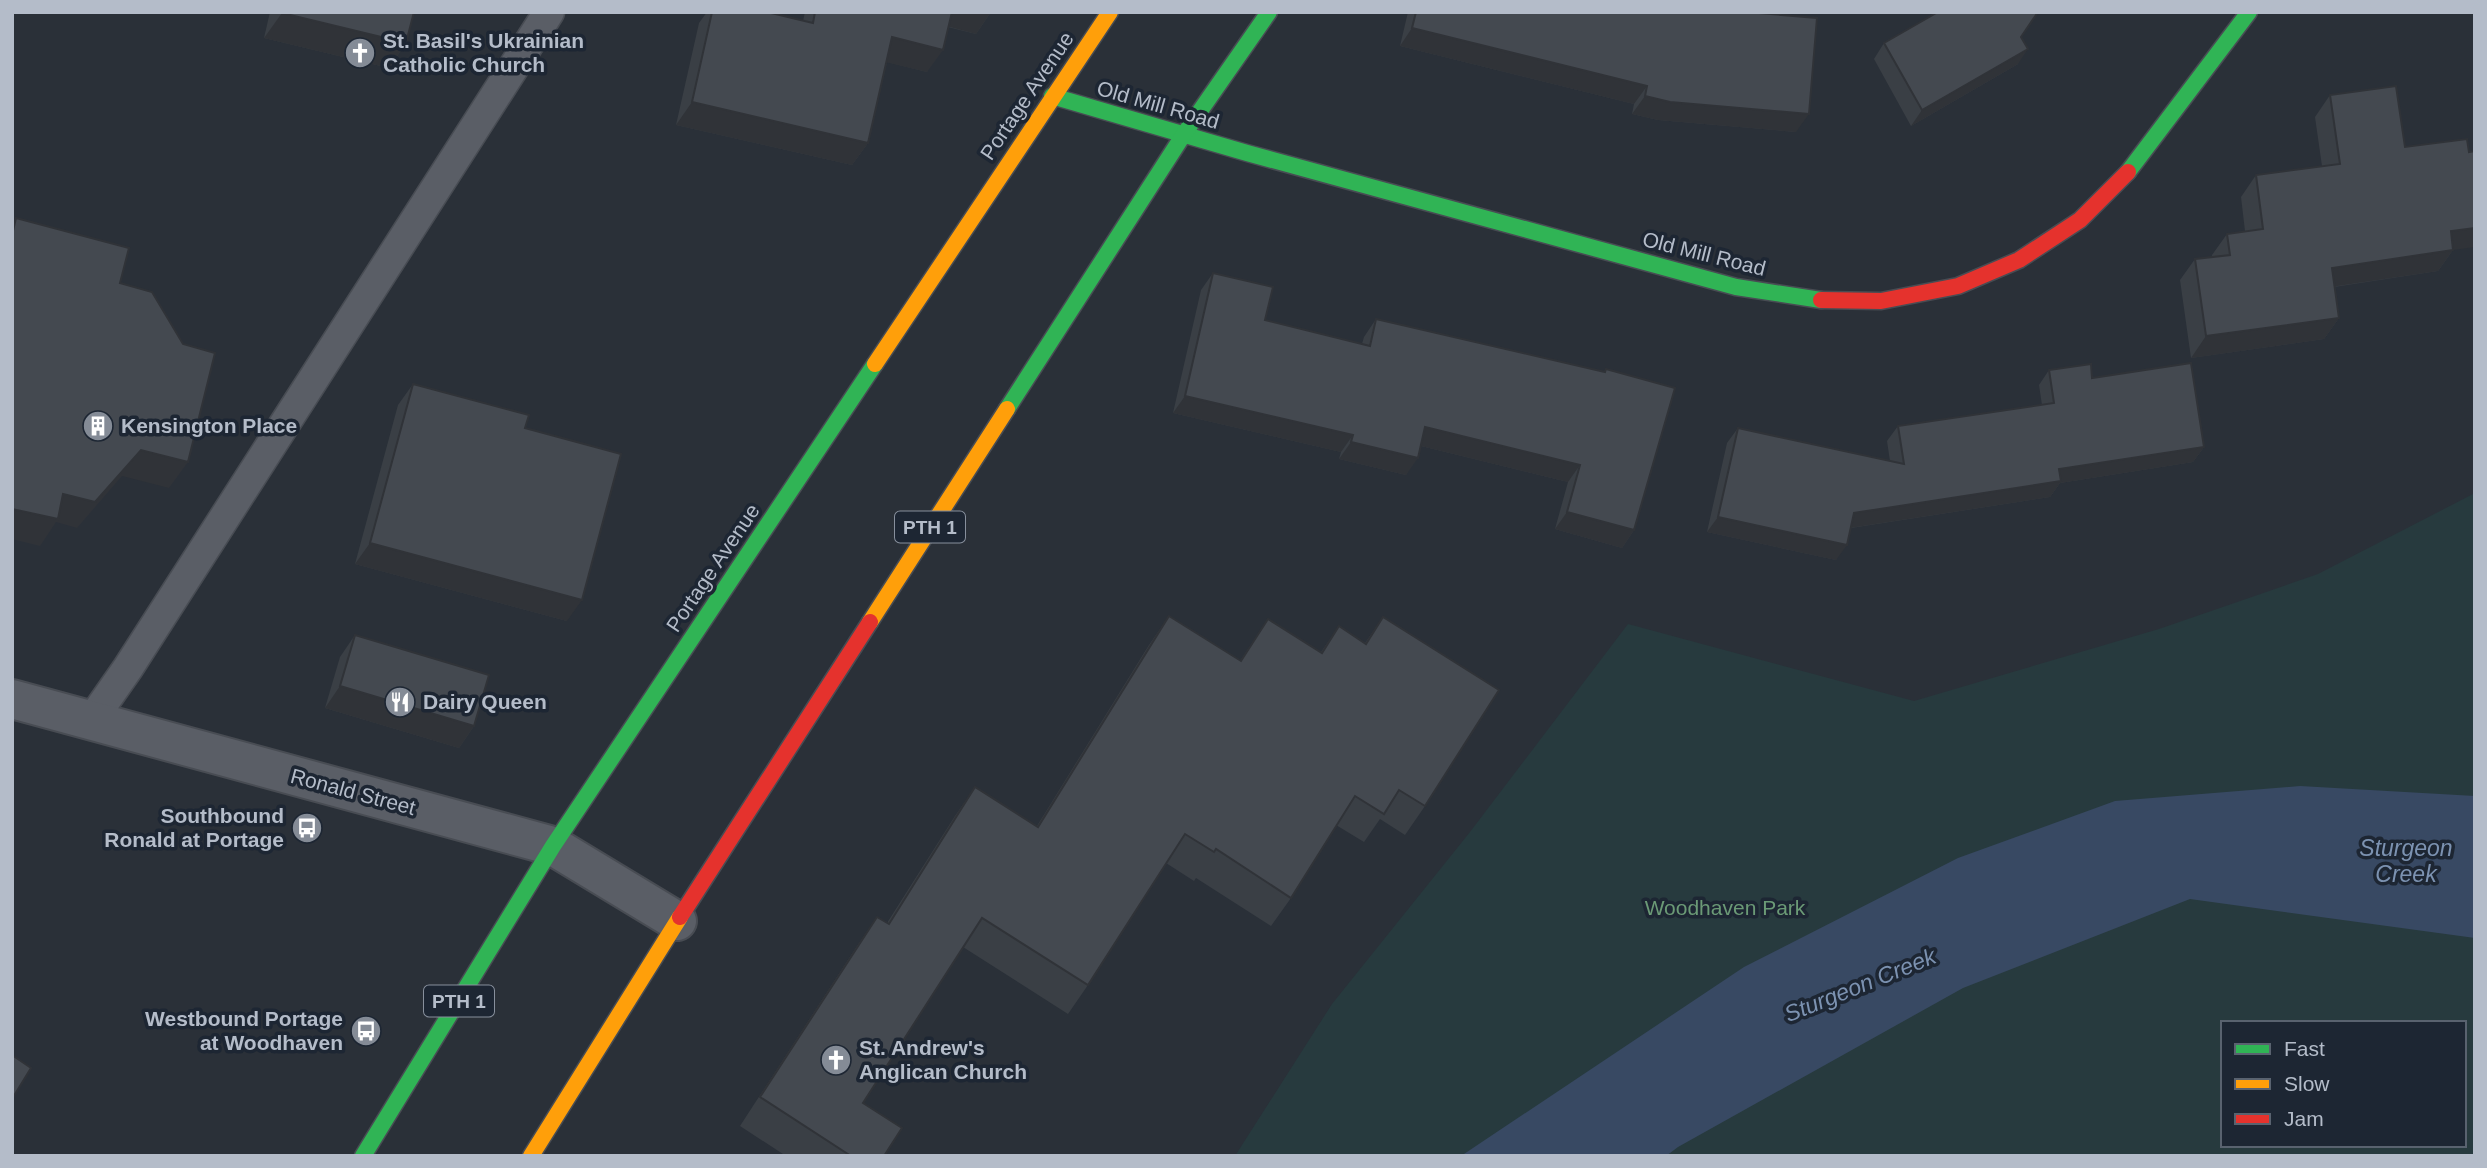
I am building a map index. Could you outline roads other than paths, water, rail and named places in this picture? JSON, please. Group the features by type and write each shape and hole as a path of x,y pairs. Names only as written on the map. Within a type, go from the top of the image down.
{"main road":[{"name":"Portage Avenue","path":"363,1156 554,846 1110,12"},
{"name":"PTH 1","path":"531,1156 677,921 1184,134 1269,12"},
{"name":"Old Mill Road","path":"1052,96 1247,153 1736,287 1812,300 1881,301 1958,286 2020,260 2080,220 2135,166 2249,12"}],"street":[{"name":"Ronald Street","path":"12,699 554,846 677,921"}],"lane":[{"path":"91,721 128,668 549,12"}],"water":[{"name":"Sturgeon Creek","path":"2300,786 2475,796 2475,938 2190,899 1963,988 1666,1156 1461,1156 1744,967 1958,858 2115,801"}],"place":[{"name":"St. Basil's Ukrainian Catholic Church","path":"360,53"},
{"name":"Kensington Place","path":"98,426"},
{"name":"Dairy Queen","path":"400,702"},
{"name":"Southbound Ronald at Portage","path":"307,828"},
{"name":"Westbound Portage at Woodhaven","path":"366,1031"},
{"name":"St. Andrew's Anglican Church","path":"836,1060"}],"park label":[{"name":"Woodhaven Park","path":"1725,908"}]}
